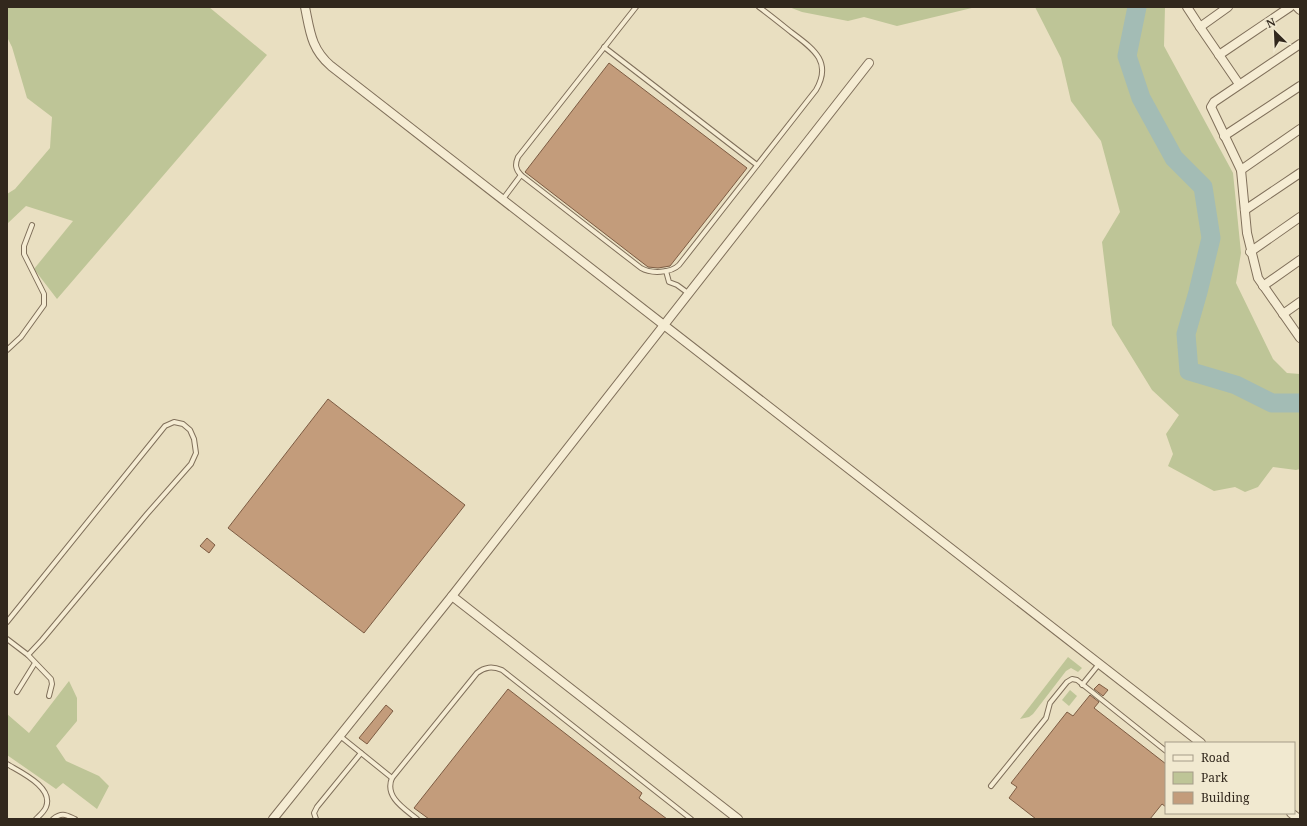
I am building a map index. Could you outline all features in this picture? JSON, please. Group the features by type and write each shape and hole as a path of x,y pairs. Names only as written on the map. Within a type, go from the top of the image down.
{"street":[{"path":"305,7 313,43 326,61 1200,742"},
{"path":"1187,7 1239,84"},
{"path":"1200,27 1228,7"},
{"path":"1219,55 1290,7"},
{"path":"1297,7 1300,10"},
{"path":"1300,44 1239,84 1214,102 1211,107 1241,170 1247,233 1250,252 1258,278 1300,338"},
{"path":"273,819 452,596 869,63"},
{"path":"1224,136 1300,86"},
{"path":"1241,170 1300,129"},
{"path":"1245,210 1300,172"},
{"path":"1250,252 1300,216"},
{"path":"1263,286 1300,260"},
{"path":"1283,314 1300,302"},
{"path":"452,596 738,819"}],"lane":[{"path":"636,7 518,156 516,166 517,171 522,175 641,268 649,271 673,269 679,265 816,90 821,80 821,62 815,51 759,7"},
{"path":"604,47 757,165"},
{"path":"503,199 522,175"},
{"path":"7,350 21,337 44,304 44,294 24,254 24,246 32,225"},
{"path":"666,270 669,282 677,285 688,293"},
{"path":"7,622 165,426 174,422 183,424 190,430 194,439 196,453 191,464 28,655"},
{"path":"7,639 28,655 51,679 52,684 49,696"},
{"path":"17,692 35,663"},
{"path":"1082,684 1099,664"},
{"path":"417,819 400,806 393,797 390,788 392,778 477,673 489,667 496,667 502,670 691,819"},
{"path":"991,786 1046,718 1050,703 1067,682 1072,679 1082,684 1165,749"},
{"path":"340,736 392,778"},
{"path":"316,819 314,812 317,807 361,753"},
{"path":"7,764 38,784 43,790 47,805 36,819"},
{"path":"53,819 61,814 66,814 75,819"}],"green space":[{"path":"7,7 209,7 267,55 57,299 34,269 73,221 26,206 7,224 7,194 15,189 50,148 52,117 27,98 12,47 7,37"},
{"path":"789,7 976,7 897,26 864,17 848,21 802,12"},
{"path":"1035,7 1165,7 1164,46 1233,173 1241,253 1236,283 1273,359 1287,373 1300,374 1300,469 1296,470 1273,467 1258,487 1245,492 1235,487 1214,491 1168,466 1173,454 1166,434 1179,415 1152,390 1112,325 1102,242 1120,212 1101,141 1071,101 1061,58"},
{"path":"1068,657 1082,668 1078,672 1071,668 1066,671 1033,714 1029,717 1020,719"},
{"path":"69,681 77,698 77,721 56,746 66,761 99,776 109,786 97,809 63,783 56,789 7,755 7,714 29,733"},
{"path":"1070,690 1077,696 1069,706 1062,700"}],"building":[{"path":"609,63 747,168 670,266 658,268 648,267 525,172"},
{"path":"328,399 465,505 364,633 228,528"},
{"path":"207,538 215,545 209,553 200,546"},
{"path":"1099,684 1108,690 1103,696 1094,689"},
{"path":"508,689 642,793 639,798 667,819 429,819 414,808"},
{"path":"1090,695 1099,702 1094,708 1165,763 1165,806 1162,804 1150,819 1036,819 1009,798 1017,787 1011,783 1067,712 1073,716"},
{"path":"386,705 393,711 367,744 359,738"}],"waterway":[{"path":"1137,7 1127,56 1141,98 1174,158 1203,187 1211,238 1186,334 1189,371 1236,385 1272,403 1300,403"}]}
